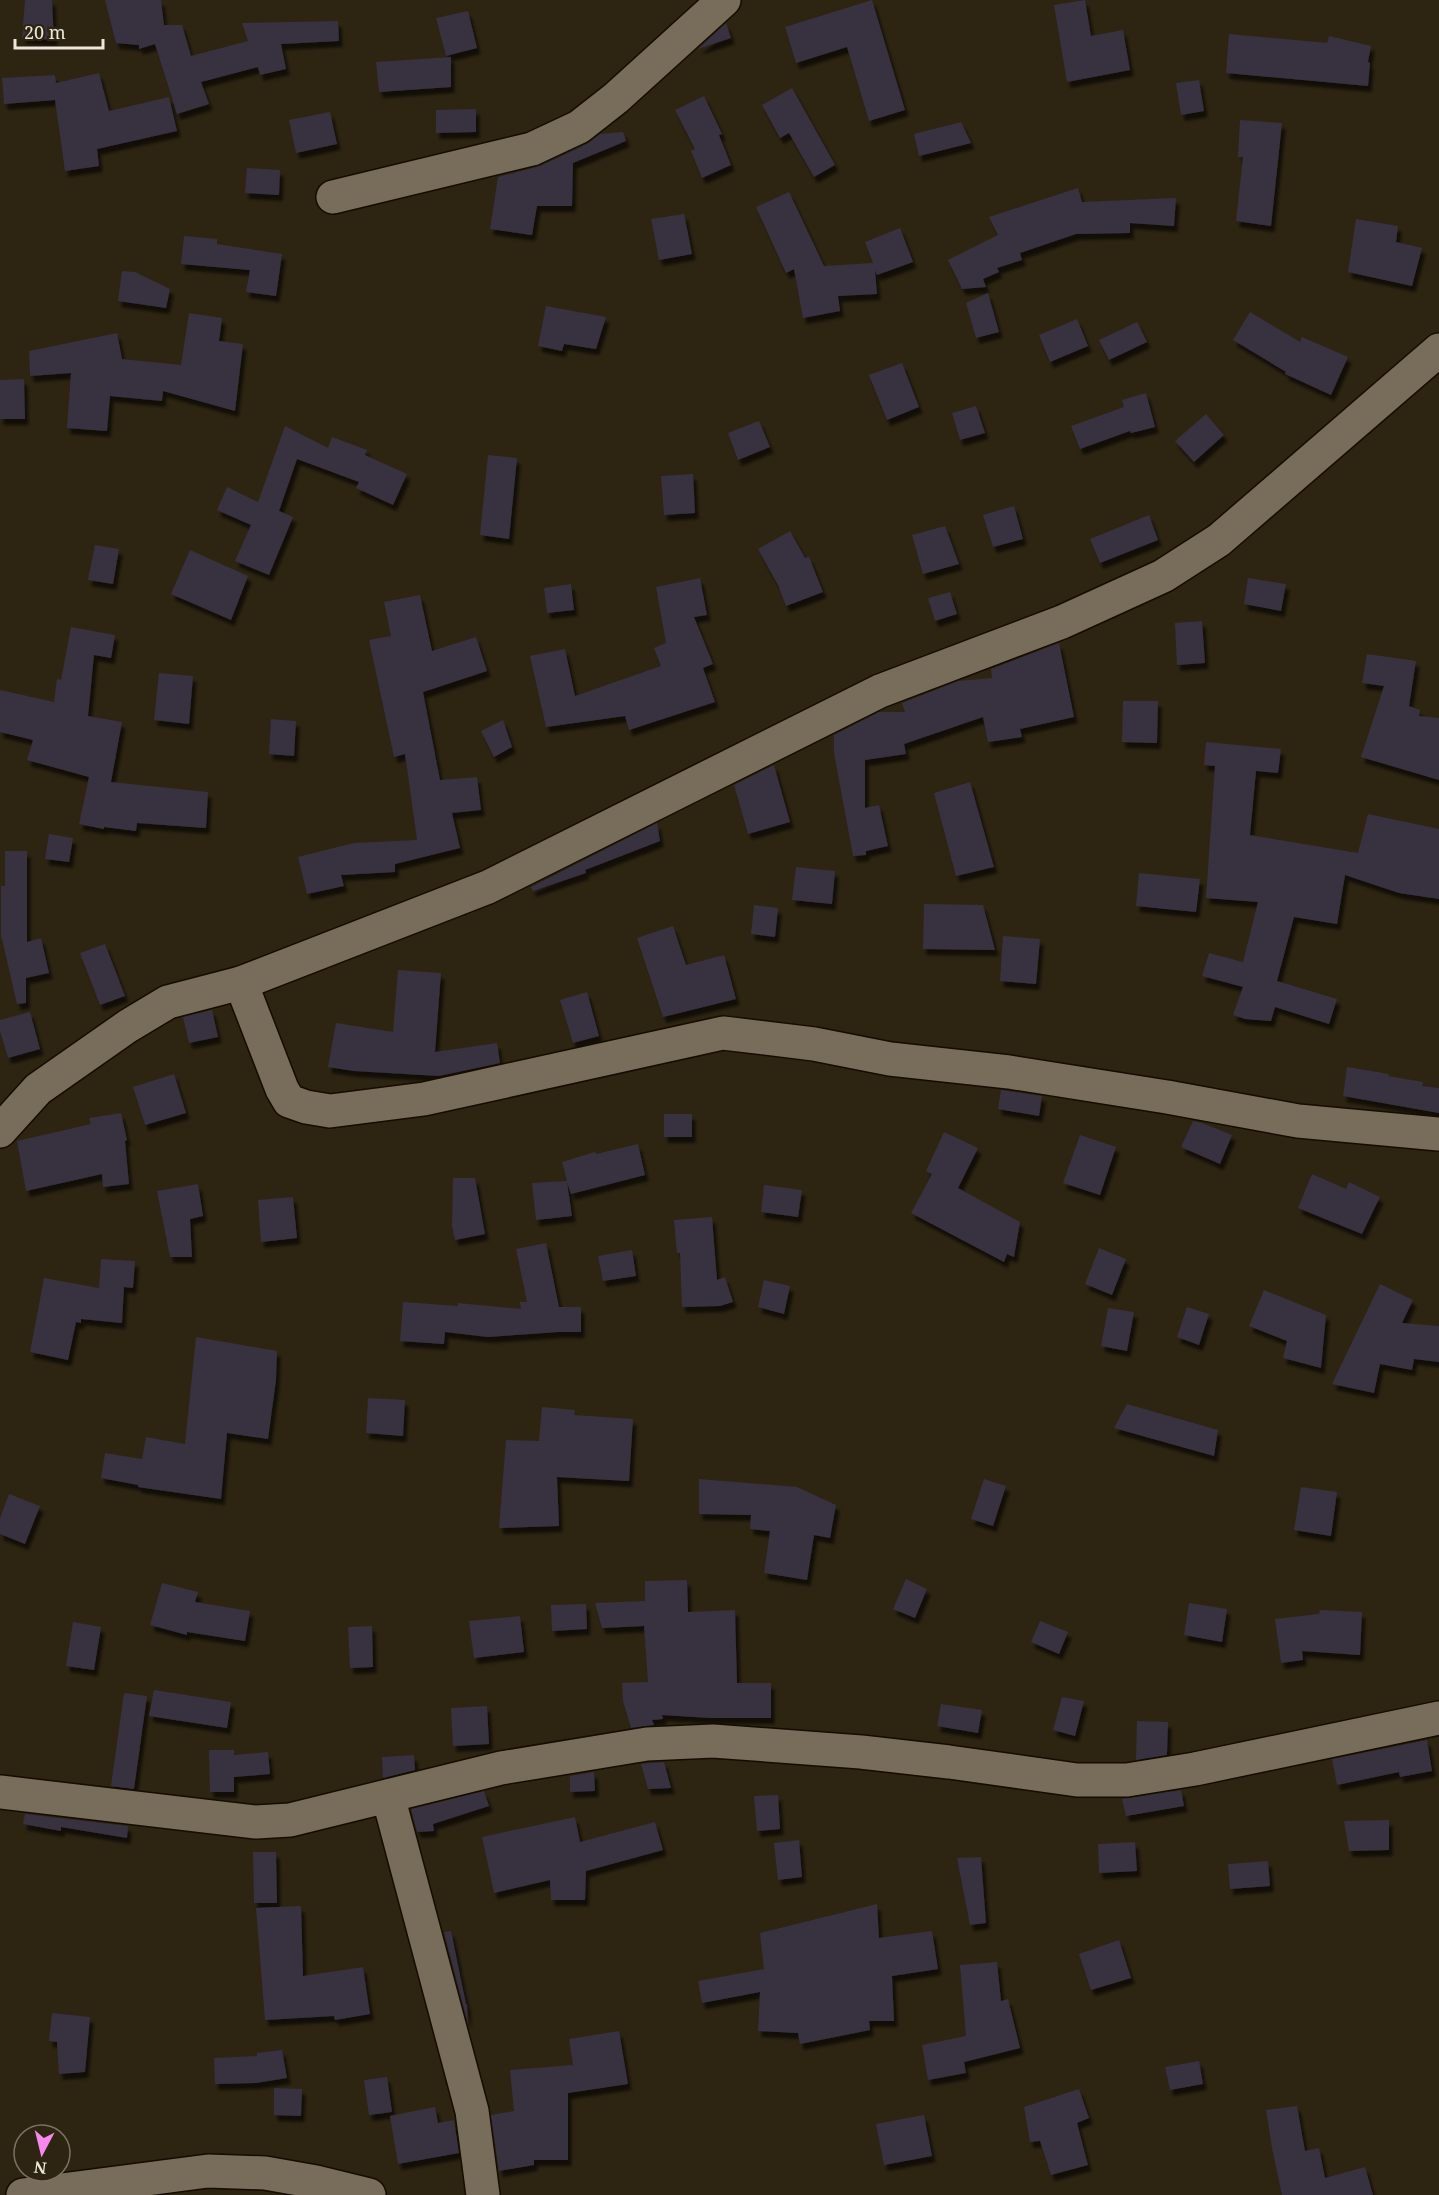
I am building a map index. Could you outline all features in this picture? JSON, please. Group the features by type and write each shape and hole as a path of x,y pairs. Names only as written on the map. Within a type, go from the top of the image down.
{"street":[{"path":"333,197 532,149 579,127 616,98 724,0"},
{"path":"0,1131 38,1089 128,1026 168,1002 241,983 488,887 880,691 1062,622 1163,576 1219,540 1439,350"},
{"path":"241,983 282,1089 289,1101 306,1107 330,1111 424,1099 723,1033 814,1044 890,1059 1009,1072 1298,1121 1439,1134"},
{"path":"0,1792 256,1822 290,1820 501,1768 647,1744 713,1741 861,1752 1077,1780 1127,1780 1195,1769 1439,1718"},
{"path":"388,1796 472,2111 483,2195"},
{"path":"23,2195 208,2171 265,2173 369,2195"}],"building":[{"path":"25,0 52,0 54,40 22,38"},
{"path":"105,0 161,0 164,25 182,25 191,56 248,41 242,23 338,21 339,41 281,44 286,69 260,75 258,67 201,82 209,104 177,114 155,44 139,49 139,45 116,43"},
{"path":"872,0 905,110 869,121 847,47 796,63 785,27"},
{"path":"1085,0 1091,36 1123,30 1130,70 1067,82 1054,5"},
{"path":"468,11 477,48 446,56 436,18"},
{"path":"726,23 731,38 698,49"},
{"path":"1229,34 1327,43 1329,36 1371,46 1368,86 1226,73"},
{"path":"451,57 451,87 379,92 376,62"},
{"path":"99,73 109,111 169,97 177,131 97,149 99,166 65,171 55,100 4,104 2,78 55,75 56,83"},
{"path":"1199,80 1204,111 1181,115 1176,83"},
{"path":"792,88 835,165 814,177 789,133 780,138 762,105"},
{"path":"704,96 722,134 719,135 731,165 702,178 691,151 695,149 675,110"},
{"path":"476,109 476,132 436,133 436,110"},
{"path":"330,112 337,144 296,153 289,120"},
{"path":"1240,120 1282,123 1271,226 1236,221 1243,157 1238,157"},
{"path":"961,122 971,143 919,156 914,134"},
{"path":"623,132 626,141 573,163 572,206 537,206 532,235 490,229 498,177 540,166 587,144 600,134"},
{"path":"247,168 280,170 279,195 245,193"},
{"path":"1078,188 1082,202 1176,198 1174,226 1130,223 1130,233 1076,234 1020,253 1022,260 997,268 999,272 983,279 986,287 962,289 948,260 998,235 989,217"},
{"path":"789,192 824,266 873,263 865,242 900,228 913,262 877,275 875,270 877,294 838,296 840,311 803,318 794,269 786,273 756,207"},
{"path":"684,214 692,254 659,260 651,219"},
{"path":"1356,219 1398,226 1396,242 1422,248 1412,286 1348,272"},
{"path":"184,236 217,239 217,244 282,254 276,296 246,292 250,270 181,264"},
{"path":"122,271 135,272 170,289 166,308 118,301"},
{"path":"988,293 999,332 976,338 966,303"},
{"path":"546,306 606,317 596,349 564,344 562,351 538,346"},
{"path":"1250,312 1300,342 1302,337 1348,357 1331,395 1285,374 1286,372 1233,340"},
{"path":"189,313 222,318 219,341 243,344 235,411 163,391 162,401 110,396 107,431 67,428 71,373 30,376 29,351 117,333 122,359 181,365"},
{"path":"1077,319 1088,346 1050,362 1039,335"},
{"path":"1137,322 1147,342 1109,360 1099,340"},
{"path":"902,363 919,407 887,420 869,375"},
{"path":"24,379 25,419 0,419 0,380"},
{"path":"1146,393 1155,427 1131,433 1130,431 1080,449 1071,426 1124,407 1122,400"},
{"path":"976,406 985,433 960,440 952,413"},
{"path":"1206,414 1224,435 1194,462 1175,441"},
{"path":"759,421 770,447 738,460 728,433"},
{"path":"285,426 328,448 332,437 367,450 365,455 407,474 393,505 356,488 359,482 297,459 279,511 293,517 269,575 235,561 251,525 217,510 227,487 258,502"},
{"path":"488,455 517,458 509,539 480,535"},
{"path":"693,474 695,513 664,515 661,476"},
{"path":"1014,506 1023,539 993,547 983,515"},
{"path":"1149,515 1158,540 1100,563 1090,539"},
{"path":"945,526 959,564 923,574 912,535"},
{"path":"790,531 805,558 809,557 823,592 786,606 778,585 758,549"},
{"path":"95,545 119,549 113,584 88,580"},
{"path":"190,550 248,576 231,620 171,594"},
{"path":"700,578 707,615 694,617 713,664 703,668 715,702 629,730 625,716 546,727 530,656 565,649 575,696 661,666 654,648 666,643 656,587"},
{"path":"1248,578 1286,584 1281,611 1244,604"},
{"path":"571,584 574,610 547,613 544,588"},
{"path":"950,592 957,614 935,621 928,598"},
{"path":"420,595 432,651 476,637 487,671 423,692 440,780 477,777 481,810 452,813 460,848 395,864 395,872 341,875 344,886 307,894 298,857 354,843 417,840 405,754 394,757 369,640 391,636 384,602"},
{"path":"1202,621 1205,663 1177,665 1175,623"},
{"path":"71,627 115,635 111,658 94,655 88,716 122,722 111,782 208,792 206,828 137,823 136,831 104,827 104,829 79,824 89,777 27,760 33,740 0,732 0,690 54,702 57,679 61,680"},
{"path":"1059,643 1074,717 1020,729 1022,737 988,742 983,717 904,744 906,754 865,760 865,808 879,805 888,846 866,851 866,855 853,856 834,753 834,735 879,712 905,712 902,703 958,681 992,678 991,669"},
{"path":"1367,654 1416,661 1409,706 1420,710 1419,716 1439,718 1439,780 1361,757 1384,686 1362,683"},
{"path":"159,673 193,676 189,724 154,720"},
{"path":"1123,701 1158,701 1157,743 1122,742"},
{"path":"271,719 296,721 294,756 269,754"},
{"path":"503,720 512,747 494,757 481,731"},
{"path":"1206,742 1281,749 1278,773 1256,771 1250,835 1358,853 1368,814 1439,829 1439,899 1399,893 1345,875 1337,924 1294,917 1277,981 1337,999 1329,1024 1275,1007 1271,1021 1245,1019 1233,1015 1243,987 1202,976 1209,953 1243,962 1258,902 1206,898 1215,766 1204,765"},
{"path":"774,765 790,822 748,834 734,785"},
{"path":"970,782 994,867 956,876 934,793"},
{"path":"657,823 660,841 585,870 586,873 533,891 531,887"},
{"path":"49,834 73,838 69,862 45,859"},
{"path":"5,851 27,851 27,942 41,938 49,973 26,978 26,1003 17,1004 1,935 1,886 5,886"},
{"path":"796,867 835,871 832,904 792,900"},
{"path":"1139,873 1200,879 1196,912 1136,906"},
{"path":"924,904 983,905 995,950 923,949"},
{"path":"754,905 778,908 775,937 751,934"},
{"path":"673,926 686,965 724,955 736,999 663,1017 637,938"},
{"path":"1003,936 1040,939 1036,984 1000,981"},
{"path":"105,944 125,996 100,1005 80,953"},
{"path":"398,970 441,973 435,1052 497,1043 500,1063 439,1076 354,1071 328,1067 336,1023 393,1032"},
{"path":"587,992 599,1036 573,1043 560,1000"},
{"path":"212,1010 218,1037 189,1043 183,1017"},
{"path":"30,1012 40,1049 8,1058 0,1031 0,1020"},
{"path":"1347,1067 1389,1074 1388,1076 1423,1082 1422,1086 1439,1088 1439,1113 1343,1096"},
{"path":"174,1074 186,1113 145,1125 133,1087"},
{"path":"1001,1090 1042,1096 1039,1116 998,1109"},
{"path":"121,1113 127,1140 125,1141 129,1184 103,1187 102,1174 26,1191 17,1141 91,1124 89,1118"},
{"path":"664,1114 692,1114 692,1137 664,1137"},
{"path":"1193,1121 1232,1135 1220,1164 1181,1147"},
{"path":"944,1132 978,1148 958,1188 1020,1222 1014,1257 1007,1254 1004,1262 911,1213 932,1174 926,1171"},
{"path":"1080,1135 1116,1147 1100,1195 1063,1183"},
{"path":"638,1144 645,1175 571,1194 567,1182 572,1216 536,1220 532,1183 567,1181 562,1162 595,1152 596,1154"},
{"path":"1312,1174 1346,1189 1349,1182 1380,1197 1362,1234 1298,1208"},
{"path":"453,1178 475,1178 485,1234 455,1240 452,1226"},
{"path":"198,1184 203,1216 190,1219 192,1257 170,1257 157,1191"},
{"path":"764,1185 802,1190 798,1217 761,1212"},
{"path":"293,1197 297,1238 261,1242 258,1200"},
{"path":"712,1217 717,1280 725,1277 733,1302 720,1306 682,1307 680,1253 677,1253 674,1220"},
{"path":"546,1243 559,1307 581,1307 581,1332 488,1337 445,1332 444,1344 400,1341 403,1302 458,1306 458,1303 521,1309 520,1302 527,1302 516,1249"},
{"path":"1099,1248 1126,1259 1112,1295 1085,1284"},
{"path":"632,1250 636,1276 603,1281 598,1256"},
{"path":"101,1259 135,1261 133,1288 124,1287 122,1323 81,1319 81,1323 76,1322 68,1360 30,1352 44,1278 99,1288"},
{"path":"764,1280 790,1286 784,1314 758,1307"},
{"path":"1380,1284 1413,1300 1402,1323 1439,1326 1439,1362 1414,1359 1412,1370 1380,1364 1374,1393 1332,1384"},
{"path":"1264,1290 1326,1315 1321,1368 1283,1358 1287,1341 1249,1326"},
{"path":"1187,1307 1209,1314 1199,1345 1177,1337"},
{"path":"1108,1308 1134,1312 1127,1351 1101,1346"},
{"path":"196,1337 277,1351 276,1380 268,1439 227,1433 221,1499 138,1487 138,1485 101,1478 105,1453 142,1459 146,1437 185,1444"},
{"path":"368,1398 405,1400 403,1436 366,1433"},
{"path":"1127,1404 1218,1430 1214,1456 1114,1428"},
{"path":"542,1407 575,1410 574,1415 633,1419 629,1481 557,1477 559,1526 499,1528 506,1440 539,1441"},
{"path":"699,1479 797,1487 836,1505 830,1538 814,1535 807,1580 764,1573 770,1531 750,1529 751,1515 699,1514"},
{"path":"984,1479 1006,1486 993,1526 971,1519"},
{"path":"1301,1487 1337,1492 1331,1536 1294,1530"},
{"path":"9,1494 40,1506 25,1544 0,1534 0,1518"},
{"path":"906,1579 927,1589 915,1618 893,1609"},
{"path":"687,1580 688,1612 735,1610 737,1683 771,1683 771,1718 662,1715 663,1719 652,1720 654,1725 631,1728 623,1701 622,1683 648,1682 644,1626 602,1628 595,1603 645,1601 645,1581"},
{"path":"162,1583 198,1592 195,1602 250,1611 245,1641 187,1632 187,1635 150,1625"},
{"path":"1189,1603 1227,1609 1222,1642 1184,1635"},
{"path":"586,1604 587,1629 552,1631 551,1605"},
{"path":"1320,1610 1362,1612 1360,1655 1302,1651 1303,1660 1281,1663 1275,1619 1319,1614"},
{"path":"520,1616 524,1652 474,1658 469,1621"},
{"path":"1040,1621 1068,1632 1059,1654 1031,1642"},
{"path":"73,1622 101,1627 94,1670 66,1666"},
{"path":"372,1626 373,1667 350,1668 348,1627"},
{"path":"154,1690 231,1702 227,1728 149,1716"},
{"path":"124,1693 147,1696 134,1789 111,1786"},
{"path":"1062,1697 1084,1701 1075,1736 1053,1730"},
{"path":"941,1704 982,1710 978,1733 937,1726"},
{"path":"487,1706 489,1744 453,1746 451,1708"},
{"path":"1137,1721 1168,1722 1167,1755 1136,1760"},
{"path":"1427,1740 1432,1771 1400,1777 1399,1772 1337,1785 1332,1759"},
{"path":"209,1750 234,1750 234,1755 268,1752 270,1774 234,1777 234,1792 210,1792"},
{"path":"414,1755 415,1770 383,1778 382,1757"},
{"path":"664,1762 671,1788 648,1789 641,1764"},
{"path":"594,1772 595,1791 570,1792 570,1776"},
{"path":"1181,1790 1184,1806 1126,1816 1122,1799"},
{"path":"484,1791 489,1806 433,1824 434,1831 417,1832 411,1809"},
{"path":"778,1795 780,1829 757,1831 754,1796"},
{"path":"25,1814 128,1826 127,1838 61,1827 61,1831 23,1824"},
{"path":"575,1817 580,1842 655,1822 663,1850 586,1871 585,1900 551,1900 550,1880 494,1893 482,1837"},
{"path":"1389,1820 1389,1850 1349,1851 1344,1821"},
{"path":"799,1840 802,1877 778,1880 774,1843"},
{"path":"1135,1842 1137,1871 1099,1873 1098,1844"},
{"path":"253,1852 276,1852 277,1903 254,1903"},
{"path":"981,1857 986,1923 970,1925 957,1858"},
{"path":"1268,1861 1270,1886 1230,1889 1228,1864"},
{"path":"877,1904 879,1938 932,1931 938,1969 892,1976 894,2021 869,2021 870,2030 800,2044 798,2033 758,2031 760,1992 702,2003 698,1981 764,1969 760,1933"},
{"path":"301,1906 303,1976 363,1967 370,2014 335,2020 334,2016 265,2020 256,1908"},
{"path":"451,1931 467,2004 468,2024 444,1932"},
{"path":"1119,1940 1131,1978 1091,1990 1079,1954"},
{"path":"997,1962 1001,2001 1008,1999 1020,2048 964,2062 966,2073 928,2080 922,2045 966,2036 960,1965"},
{"path":"52,2013 90,2017 85,2072 59,2074 57,2042 49,2041"},
{"path":"619,2031 628,2084 568,2093 568,2160 534,2160 534,2165 499,2171 491,2115 514,2111 510,2070 573,2065 569,2039"},
{"path":"282,2050 287,2078 256,2083 215,2084 214,2058 257,2056 257,2053"},
{"path":"1199,2061 1203,2084 1170,2090 1165,2067"},
{"path":"387,2077 392,2112 369,2115 364,2080"},
{"path":"274,2088 302,2089 301,2116 274,2115"},
{"path":"1079,2089 1089,2118 1077,2123 1088,2165 1051,2175 1040,2141 1030,2142 1024,2107"},
{"path":"1297,2106 1305,2151 1319,2148 1325,2178 1365,2167 1373,2195 1282,2195 1266,2110"},
{"path":"435,2107 438,2123 454,2120 459,2153 398,2164 390,2116"},
{"path":"924,2115 932,2156 884,2165 876,2124"}]}
